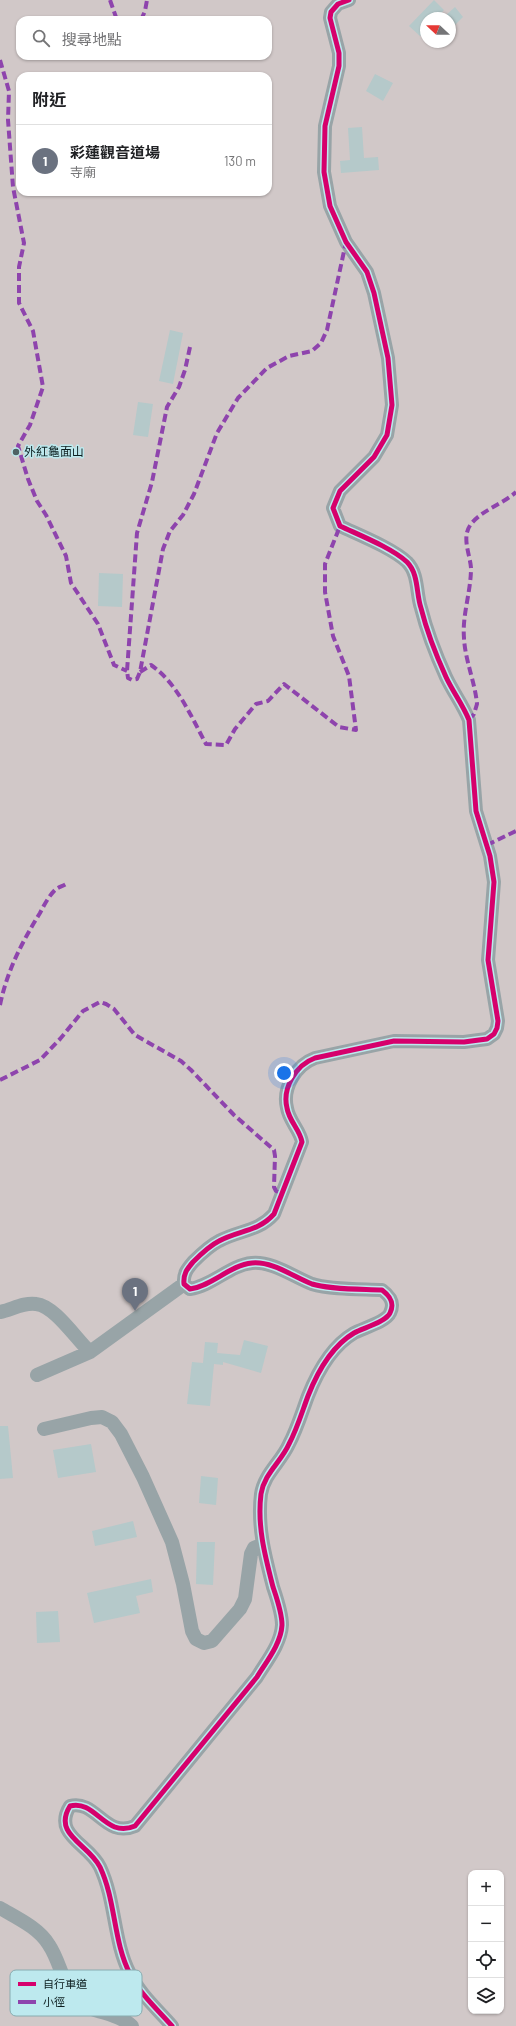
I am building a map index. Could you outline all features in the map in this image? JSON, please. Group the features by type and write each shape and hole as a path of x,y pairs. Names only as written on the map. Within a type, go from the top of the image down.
{"street":[{"path":"128,1970 122,1955 114,1911 100,1866 73,1838 65,1826 64,1814 70,1806 78,1804 86,1807 115,1828 127,1830 135,1826 257,1677 272,1652 282,1625 263,1544 260,1522 261,1492 268,1475 289,1445 314,1382 326,1362 340,1344 353,1334 383,1320 390,1314 393,1305 390,1296 382,1290 314,1284 262,1263 251,1263 233,1269 198,1288 190,1289 184,1284 183,1276 188,1268 206,1249 234,1234 255,1229 267,1222 274,1214 302,1142 301,1135 287,1108 287,1096 292,1078 298,1068 306,1061 394,1041 464,1042 487,1039 494,1034 498,1021 488,960 494,882 490,856 476,811 469,720 464,707 446,679 428,633 420,606 414,572 408,563 397,555 340,526 333,508 340,491 374,457 386,435 392,405 388,358 374,293 367,272 346,242 330,206 324,172 326,126 339,66 339,53 330,18 331,12 338,4 349,0"},
{"path":"37,1375 90,1352 184,1284"},
{"path":"0,1312 35,1303 45,1306 59,1318 90,1352"},
{"path":"44,1429 102,1417 112,1422 121,1434 143,1477 172,1542 183,1584 192,1631 196,1639 204,1643 212,1641 240,1609 245,1600 251,1554 254,1548 263,1544"},
{"path":"0,1908 29,1925 49,1944 62,1970"},
{"path":"142,1992 172,2026"},
{"path":"117,2016 132,2026"}],"shaded area":[{"path":"0,0 516,0 516,2026 0,2026"}],"building":[{"path":"434,0 444,10 442,12 422,12"},
{"path":"455,7 463,17 456,24 456,12 449,12"},
{"path":"420,15 420,36 409,26"},
{"path":"375,74 393,83 383,101 366,91"},
{"path":"362,127 364,158 378,157 379,170 341,173 340,161 350,160 348,128"},
{"path":"170,330 183,333 173,384 159,381"},
{"path":"138,402 153,404 148,437 133,435"},
{"path":"99,573 123,574 122,607 98,606"},
{"path":"244,1340 268,1346 261,1373 223,1362 223,1365 214,1364 210,1406 187,1404 192,1362 203,1363 205,1342 218,1343 217,1353 240,1355"},
{"path":"0,1426 8,1426 13,1478 0,1479"},
{"path":"91,1444 96,1472 58,1478 53,1450"},
{"path":"201,1476 218,1478 216,1505 199,1503"},
{"path":"133,1521 137,1537 95,1546 92,1531"},
{"path":"197,1542 215,1542 213,1585 196,1584"},
{"path":"151,1579 153,1592 136,1596 140,1613 94,1623 87,1593"},
{"path":"58,1611 60,1642 37,1643 36,1612"}],"marked path":[{"path":"110,0 116,16"},
{"path":"143,16 147,0"},
{"path":"0,60 9,91 8,120 13,187 24,243 19,267 19,303 33,331 43,387 30,425 18,446 28,479 37,501 46,515 66,556 71,583 98,624 114,665 127,671"},
{"path":"190,347 185,370 179,387 167,407 152,482 137,533 127,671 128,678 132,680 137,679 140,672 163,549 170,531 183,515 194,494 217,433 238,398 267,368 289,356 312,351 321,343 327,330 346,242"},
{"path":"469,720 474,714 477,704 464,638 464,621 471,577 471,568 466,540 468,529 471,524 481,515 516,492"},
{"path":"140,672 151,665 160,672 183,701 206,744 226,745 235,729 256,704 268,701 284,684 339,727 356,730 349,676 333,636 325,592 325,564 340,526"},
{"path":"487,845 516,831"},
{"path":"0,1005 11,969 27,935 51,895 56,889 66,884"},
{"path":"0,1080 40,1060 83,1011 100,1002 106,1004 114,1009 135,1035 181,1061 234,1115 274,1150 274,1187 276,1191 283,1194"}],"cycle path":[{"path":"128,1970 120,1948 109,1893 100,1867 95,1859 74,1839 69,1832 66,1825 66,1816 70,1806 79,1805 87,1808 108,1824 125,1829 135,1826 257,1677 269,1659 279,1639 282,1620 262,1541 260,1506 263,1487 269,1474 286,1450 312,1387 326,1361 346,1338 388,1316 392,1306 391,1300 382,1290 320,1286 312,1284 267,1264 252,1263 236,1267 206,1284 190,1289 184,1284 185,1274 193,1262 212,1245 226,1237 255,1228 268,1220 274,1214 302,1142 299,1133 288,1113 286,1100 287,1093 292,1078 308,1061 315,1058 394,1041 464,1042 487,1039 494,1034 498,1021 488,960 494,882 490,856 476,811 469,720 446,677 432,643 419,602 414,572 411,567 407,562 393,552 340,526 333,508 340,491 374,457 387,435 392,405 388,358 374,293 367,272 346,242 330,206 324,172 325,126 339,66 339,53 330,18 331,12 338,4 349,0"},
{"path":"142,1992 172,2026"}],"place":[{"name":"外紅龜面山","path":"16,452"},
{"name":"彩蓮觀音道場","path":"135,1311"}]}
